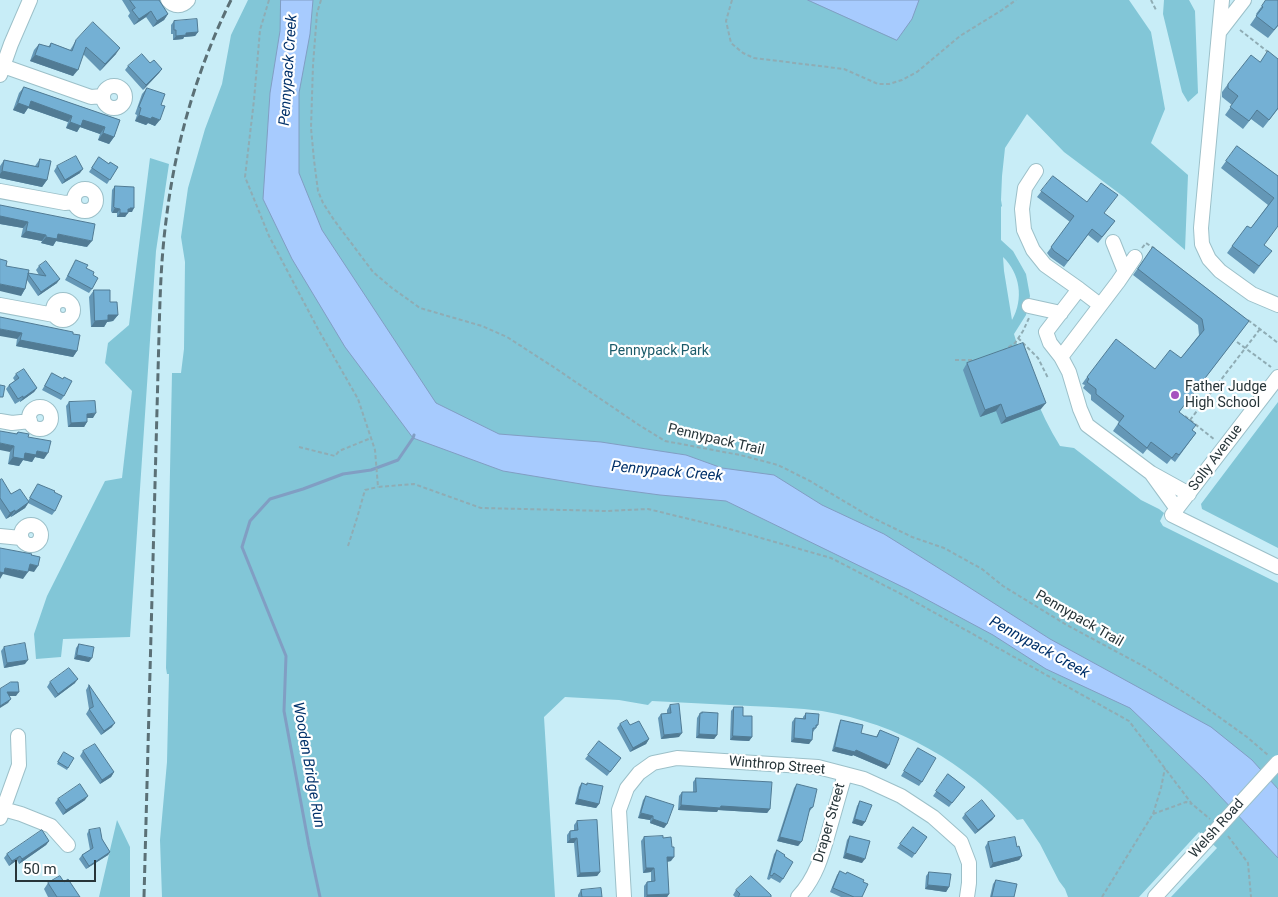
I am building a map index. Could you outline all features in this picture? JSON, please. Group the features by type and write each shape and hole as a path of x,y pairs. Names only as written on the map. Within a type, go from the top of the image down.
{"street":[{"path":"30,0 5,42 2,70 91,97 103,96"},
{"path":"168,0 172,4 180,6 188,0"},
{"path":"1222,0 1200,228 1202,244 1208,259 1220,271 1252,294 1278,305"},
{"path":"1219,32 1244,0"},
{"path":"1036,171 1025,188 1022,209 1024,230 1033,250 1045,265 1100,305"},
{"path":"0,191 65,203 74,202"},
{"path":"1113,242 1125,272"},
{"path":"1061,356 1135,257"},
{"path":"1079,289 1046,332 1050,343 1061,356 1069,372 1087,425 1151,473 1189,494"},
{"path":"0,305 54,315"},
{"path":"1031,306 1061,313"},
{"name":"Solly Avenue","path":"1175,512 1274,372"},
{"path":"0,421 12,424 30,421"},
{"path":"1151,473 1175,512 1278,567"},
{"path":"0,536 21,538"},
{"path":"18,736 19,765 2,814 21,814 51,826 68,845"},
{"name":"Winthrop Street","path":"624,897 619,810 627,788 639,773 653,763 677,758 818,767 864,779 901,796 933,817 961,842 969,863 967,895"},
{"name":"Welsh Road","path":"1156,897 1275,760"},
{"name":"Draper Street","path":"798,897 805,890 816,871 845,774"}],"path":[{"path":"269,0 260,30 254,100 244,177 269,236 318,329 358,399 375,450 378,486"},
{"name":"Pennypack Trail","path":"321,0 317,13 312,65 311,128 318,191 334,220 373,272 392,288 420,308 482,326 507,337 665,441 740,455 778,465 810,481 869,516 912,537 944,548 982,569 1003,586 1049,614 1144,667 1184,692 1247,737 1275,760"},
{"path":"732,0 726,21 731,43 743,53 754,58 844,69 878,84 889,84 917,72 960,36 1016,0"},
{"path":"1151,0 1156,10"},
{"path":"1240,30 1270,53"},
{"path":"1135,257 1146,243 1161,254"},
{"path":"1001,352 1015,343 1023,331 1031,306"},
{"path":"1245,318 1278,343"},
{"path":"1190,420 1260,329"},
{"path":"1018,338 1038,358 1048,378"},
{"path":"1237,342 1274,372"},
{"path":"955,360 982,359"},
{"path":"1185,416 1215,440"},
{"path":"298,447 335,456 339,450 371,438"},
{"path":"348,546 365,490 378,486 414,484 481,508 606,511 648,509 726,528 831,558 901,594 1129,721 1192,804 1212,820"},
{"path":"1102,897 1152,814 1162,788 1165,768"},
{"path":"1152,814 1186,802 1192,804"},
{"path":"1225,831 1248,863 1251,897"}],"green space":[{"name":"Pennypack Park","path":"248,0 1129,0 1151,32 1165,109 1151,143 1188,175 1185,250 1124,197 1064,152 1027,114 1005,148 1002,176 1001,240 1013,251 1026,274 1030,296 1026,315 1014,334 1033,392 1060,446 1074,448 1141,500 1159,509 1164,513 1160,521 1163,526 1278,583 1278,897 1171,897 1217,848 1199,832 1139,897 1068,897 1040,844 1023,819 1017,820 976,780 953,763 904,736 850,717 795,708 652,701 648,705 619,700 565,697 544,717 555,897 162,897 160,840 167,762 169,674 167,674 166,668 172,373 181,373 184,349 185,262 181,237 188,188 205,129 222,84 231,35","holes":["1003,257 1009,263 1016,278 1019,295 1016,312 1012,320"]},
{"path":"1164,0 1189,0 1195,11 1198,93 1188,102 1182,92 1163,14"},
{"path":"150,158 169,164 156,251 130,637 63,639 61,657 36,659 34,634 47,596 105,481 122,478 132,391 105,363 108,343 129,325"},
{"path":"1278,402 1278,548 1202,509 1201,504"},
{"path":"117,820 130,847 130,897 99,897"}],"water":[{"name":"Pennypack Creek","path":"281,0 313,0 310,34 299,93 299,173 322,230 436,403 499,434 601,442 686,455 722,468 774,475 822,505 884,534 1050,639 1211,727 1252,760 1278,789 1278,858 1205,780 1130,708 1046,669 993,635 909,590 726,501 593,486 503,471 413,438 345,347 292,259 263,199 270,93 280,31"},
{"path":"808,0 919,0 912,19 897,40"}],"building":[{"path":"130,0 159,0 168,14 157,21 151,11 139,19 132,10 135,8"},
{"path":"1266,0 1278,0 1278,25 1274,30 1256,16"},
{"path":"197,19 198,32 176,36 174,21"},
{"path":"93,22 120,48 105,64 86,47 78,70 35,55 39,44 50,47 51,43 72,51 76,40"},
{"path":"1268,51 1278,59 1278,108 1269,120 1257,110 1249,121 1230,107 1238,96 1228,88 1228,84 1251,55 1260,62"},
{"path":"142,54 150,63 154,60 162,69 146,85 128,66"},
{"path":"24,87 120,120 114,137 103,133 105,127 83,120 81,126 70,122 72,116 31,101 29,107 18,103"},
{"path":"147,88 165,94 161,105 165,106 160,120 139,115 141,108 139,107"},
{"path":"1237,146 1278,176 1278,226 1264,245 1272,251 1259,266 1232,246 1247,226 1251,228 1274,198 1226,161"},
{"path":"76,156 83,169 65,180 57,166"},
{"path":"99,157 109,164 110,162 118,167 110,180 92,168"},
{"path":"40,159 51,161 47,180 2,171 4,160 38,167"},
{"path":"1053,176 1087,202 1101,183 1118,195 1104,213 1115,221 1102,237 1092,229 1068,261 1051,247 1074,216 1041,191"},
{"path":"115,186 134,187 134,208 128,209 128,213 120,213 120,209 114,207"},
{"path":"0,205 95,224 92,241 58,234 57,239 26,231 28,222 0,216"},
{"path":"1153,247 1249,321 1179,412 1196,425 1192,430 1196,433 1179,455 1176,453 1172,458 1151,442 1147,448 1118,424 1124,416 1096,394 1096,389 1087,382 1089,379 1087,377 1116,339 1155,369 1170,350 1181,358 1204,330 1202,319 1138,269"},
{"path":"0,259 7,261 6,266 29,270 25,289 0,284"},
{"path":"76,260 88,265 86,268 94,272 93,275 98,278 92,289 68,276"},
{"path":"46,261 60,279 41,292 28,273 46,276 39,266"},
{"path":"94,290 110,290 110,302 117,302 118,315 108,315 108,320 95,321"},
{"path":"0,317 80,335 77,351 20,340 22,333 0,329"},
{"path":"1023,343 1046,403 1006,418 1001,404 985,410 967,363"},
{"path":"24,369 37,388 23,398 23,396 18,399 9,385 19,378 16,374"},
{"path":"52,373 72,381 64,396 45,386"},
{"path":"0,385 5,386 3,397 0,397"},
{"path":"95,401 96,413 87,414 87,422 71,423 69,402"},
{"path":"0,431 29,434 28,437 51,441 48,453 37,451 36,455 25,453 24,459 13,457 14,446 0,443"},
{"path":"2,479 11,494 20,489 29,502 15,512 15,510 10,513 0,498 0,480"},
{"path":"38,484 62,496 55,511 30,498"},
{"path":"0,548 40,557 38,566 30,564 28,572 5,568 4,573 0,572"},
{"path":"25,643 28,660 7,663 4,647"},
{"path":"79,644 94,647 92,658 77,655"},
{"path":"69,668 78,679 58,694 50,682"},
{"path":"11,682 18,682 19,692 7,692 11,699 0,706 0,689"},
{"path":"89,685 115,723 104,731 89,709 93,707"},
{"path":"679,704 682,733 664,735 661,714 671,713 670,705"},
{"path":"734,707 743,707 743,716 752,716 752,737 733,736"},
{"path":"700,713 718,713 717,735 699,734"},
{"path":"806,713 819,714 818,725 816,725 816,728 813,728 812,740 794,738 795,718 805,719"},
{"path":"627,720 630,725 639,721 649,739 633,748 620,724"},
{"path":"841,720 863,725 861,733 877,737 880,730 899,738 889,765 856,750 855,752 835,747"},
{"path":"599,741 621,758 610,772 588,755"},
{"path":"95,744 114,772 102,780 83,751"},
{"path":"918,748 936,758 922,782 904,771"},
{"path":"64,752 74,758 68,768 58,762"},
{"path":"948,774 965,787 952,803 936,791"},
{"path":"696,778 772,782 770,809 681,805 682,792 696,792"},
{"path":"582,783 603,786 599,804 578,799"},
{"path":"80,784 88,796 66,810 58,799"},
{"path":"797,784 817,789 801,842 780,837"},
{"path":"646,796 674,805 667,824 653,819 653,816 641,813"},
{"path":"982,800 995,816 978,830 965,814"},
{"path":"860,801 872,805 865,822 855,819"},
{"path":"597,820 600,872 580,873 577,838 570,839 570,831 578,830 577,821"},
{"path":"913,827 927,837 915,854 900,844"},
{"path":"100,828 102,839 110,852 89,866 82,855 93,848 89,830"},
{"path":"42,830 49,841 22,859 20,856 12,861 7,854"},
{"path":"663,836 663,838 671,837 672,847 674,847 674,857 667,857 669,894 647,895 647,882 655,881 654,868 646,868 644,837"},
{"path":"850,836 870,841 865,859 846,853"},
{"path":"1015,837 1017,847 1019,846 1022,856 993,863 988,842"},
{"path":"777,850 793,862 783,879 774,873 772,876 770,875"},
{"path":"840,871 846,874 847,872 868,884 862,897 854,897 833,888"},
{"path":"929,872 951,874 949,887 928,885"},
{"path":"60,876 64,882 68,879 80,897 57,897 48,883"},
{"path":"751,876 771,897 738,897 740,894 736,890"},
{"path":"996,880 1017,884 1014,897 992,897"},
{"path":"601,888 602,897 582,897 581,890"}],"waterway":[{"name":"Wooden Bridge Run","path":"320,897 284,711 286,656 242,547 250,521 270,499 343,474 371,470 398,460 414,435"}],"railway":[{"path":"144,897 160,306 164,235 175,164 189,108 208,53 231,0"}],"place":[{"name":"Father Judge High School","path":"1175,395"}]}
